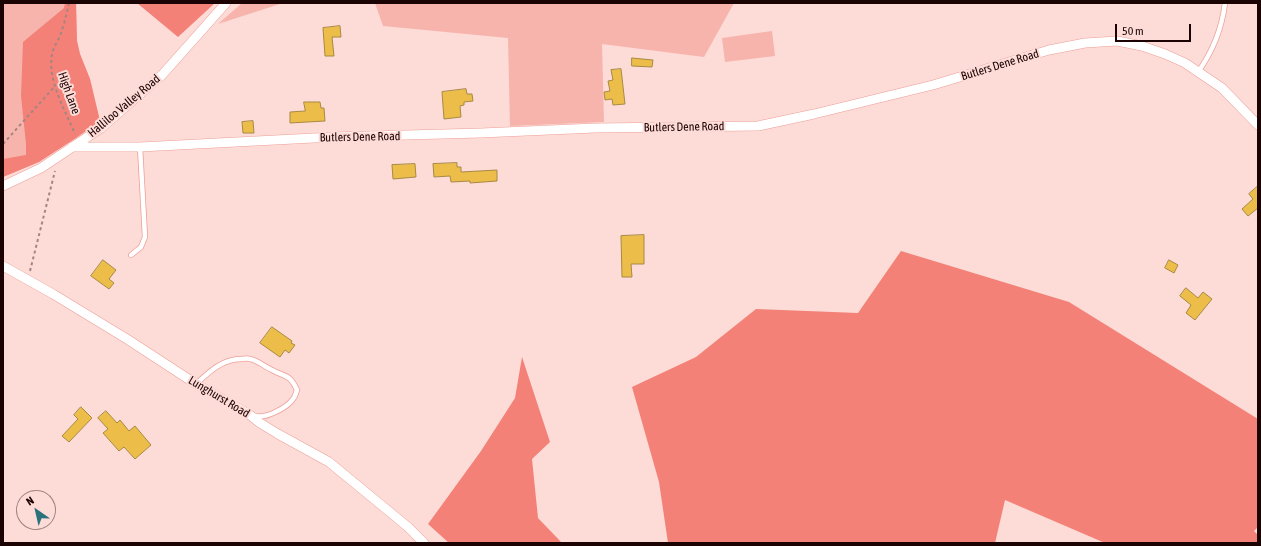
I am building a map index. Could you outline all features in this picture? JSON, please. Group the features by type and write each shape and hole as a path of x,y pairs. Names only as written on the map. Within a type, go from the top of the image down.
{"street":[{"name":"Halliloo Valley Road","path":"3,186 41,168 101,128 162,75 226,3"},
{"name":"Butlers Dene Road","path":"75,145 140,147 333,137 595,128 758,126 917,89 1049,50 1085,43 1117,41 1142,46 1185,63 1222,88 1258,125"},
{"name":"Lunghurst Road","path":"3,266 28,279 127,339 196,384 250,415 260,424 329,462 424,543"}],"lane":[{"path":"1198,72 1209,54 1220,30 1225,3"},
{"path":"131,255 141,247 145,237 140,147"},
{"path":"196,384 223,362 250,358 274,371 283,374 293,381 297,390 293,400 277,412 260,418 250,415"}],"path":[{"name":"High Lane","path":"69,3 62,31 51,56 51,70 75,145"},
{"path":"3,144 55,86"},
{"path":"28,279 55,171"}],"shaded area":[{"path":"3,3 76,3 77,41 80,54 90,79 100,121 39,162 3,177"},
{"path":"65,3 76,3 77,41 80,54 90,79 100,121 39,162 3,177 3,159 26,155 21,96 23,42 64,8"},
{"path":"137,3 215,3 178,37"},
{"path":"242,3 283,3 218,24"},
{"path":"375,3 734,3 704,57 602,44 604,122 510,126 508,38 383,26"},
{"path":"772,31 775,56 725,62 722,38"},
{"path":"901,251 1069,302 1258,419 1258,527 1254,531 1258,535 1258,543 1105,543 1005,500 995,543 668,543 659,482 632,387 696,357 756,309 858,313"},
{"path":"522,357 550,442 532,459 538,518 562,543 449,543 428,524 481,451 515,398"}],"building":[{"path":"340,26 341,37 332,37 334,56 325,56 323,28"},
{"path":"632,58 653,60 652,67 632,66"},
{"path":"621,69 625,104 613,105 612,99 605,100 604,92 610,91 608,81 613,80 611,70"},
{"path":"466,89 467,94 472,94 473,101 464,102 464,105 460,106 461,117 444,119 442,92"},
{"path":"304,102 320,102 321,108 324,108 325,121 290,123 290,112 305,111"},
{"path":"253,121 254,133 243,133 242,122"},
{"path":"457,163 457,167 461,167 461,172 497,170 497,181 470,183 470,181 451,182 450,176 434,177 433,164"},
{"path":"415,164 416,177 393,179 392,165"},
{"path":"1258,186 1258,208 1248,216 1242,209 1253,199 1249,194"},
{"path":"644,235 644,264 631,264 632,277 622,277 621,236"},
{"path":"103,260 116,270 109,279 114,283 109,289 91,276"},
{"path":"1169,260 1178,265 1174,273 1165,268"},
{"path":"1186,288 1198,298 1203,292 1212,299 1195,320 1186,313 1191,305 1180,296"},
{"path":"272,327 292,341 291,343 295,345 289,353 285,350 280,357 260,343"},
{"path":"81,407 92,418 69,442 62,436 78,419 74,415"},
{"path":"106,411 117,423 120,420 129,431 135,426 151,445 135,459 124,447 119,451 103,433 108,429 98,418"}]}
